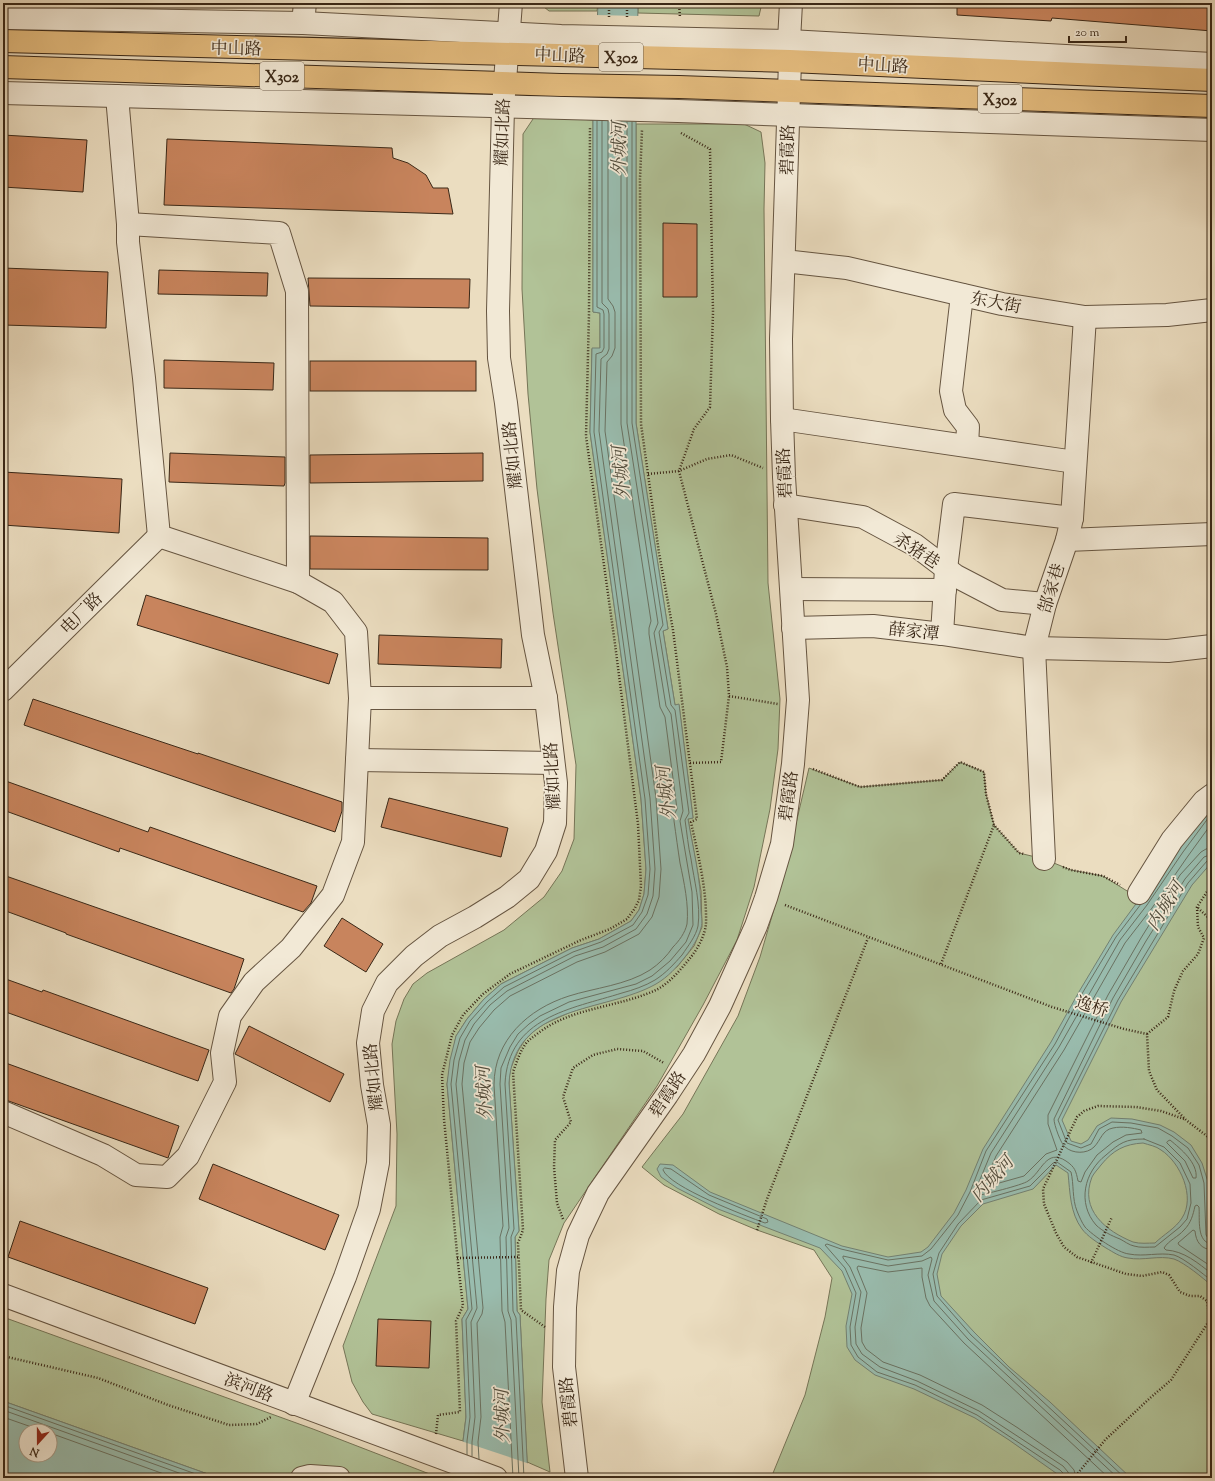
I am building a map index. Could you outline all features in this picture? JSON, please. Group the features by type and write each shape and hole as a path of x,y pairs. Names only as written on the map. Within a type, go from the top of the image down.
{"main road":[{"name":"中山路","path":"3,42 507,43 561,46 790,51 1212,80"},
{"name":"中山路","path":"3,67 561,85 679,87 1212,106"}],"street":[{"name":"耀如北路","path":"294,1404 345,1277 369,1209 378,1155 378,1125 368,1043 373,1011 387,983 414,956 440,936 507,897 529,878 546,851 554,823 556,783 546,698 533,635 506,403 499,358 498,311 503,107 511,3"},
{"name":"碧霞路","path":"577,1478 564,1367 564,1342 568,1272 578,1235 598,1193 667,1096 694,1054 720,1006 756,926 782,844 793,764 797,707 792,589 785,504 781,339 791,3"},
{"path":"3,18 304,13 507,43"},
{"path":"790,51 1212,64"},
{"path":"3,94 560,109 678,110 1212,130"},
{"path":"3,1112 103,1155 136,1175 167,1177 188,1156 225,1082 222,1053 230,1016 254,982 291,948 333,895 353,842 360,698 356,632 333,602 298,582 159,536 144,378 128,242 128,224 117,96"},
{"path":"128,224 279,233 297,291 298,582"},
{"name":"东大街","path":"784,260 847,268 1002,304 1085,317 1167,315 1212,310"},
{"path":"962,295 951,390 955,410 968,427 967,445"},
{"name":"郜家巷","path":"1044,859 1034,648 1045,604 1067,540 1072,518 1085,317"},
{"path":"782,419 1075,462"},
{"name":"杀猪巷","path":"785,504 863,517 915,545 946,579 956,576 1002,600 1045,604"},
{"path":"942,634 954,504 1072,518"},
{"path":"1067,540 1212,534"},
{"name":"电厂路","path":"3,690 159,536"},
{"path":"792,589 946,579"},
{"name":"薛家潭","path":"793,628 873,626 942,634 1034,648 1168,651 1212,646"},
{"path":"360,698 546,698"},
{"path":"357,760 553,763"},
{"path":"1139,894 1172,840 1204,801 1212,795"},
{"name":"滨河路","path":"3,1295 496,1478"},
{"path":"302,1478 310,1476 339,1478"}],"path":[{"path":"564,1342 521,1310 518,1243 523,1230 513,1072 520,1054 528,1040 557,1021 608,1004 637,997 657,989 678,973 698,947 706,926 704,885 692,822 697,819 673,630 659,553 641,424 640,179 642,123"},
{"path":"674,132 681,133 710,149 713,312 710,407 694,430 679,471 716,614 727,668 729,696 721,762 690,763"},
{"path":"648,474 679,471 707,459 732,454 784,477"},
{"path":"729,696 797,707"},
{"path":"793,764 809,768 860,787 942,780 960,762 984,772 986,794 994,825 1019,853 1044,859 1071,870 1103,876 1139,894"},
{"path":"941,964 994,825"},
{"path":"1212,884 1197,907 1198,927 1204,938 1198,954 1182,971 1174,991 1168,1017 1147,1034 1149,1071 1157,1090 1186,1120 1212,1140"},
{"name":"逸桥","path":"766,898 1052,1007 1124,1029 1147,1034"},
{"path":"1197,907 1212,921"},
{"path":"756,1230 868,938"},
{"path":"574,1248 556,1203 554,1167 555,1140 571,1122 563,1098 574,1068 593,1055 617,1049 643,1051 682,1073"},
{"path":"1186,1120 1161,1111 1136,1107 1098,1106 1084,1111 1077,1117 1049,1175 1043,1189 1044,1204 1056,1233 1064,1246 1077,1257 1126,1274 1142,1276 1162,1272 1169,1275 1180,1292 1190,1296 1200,1296 1207,1301 1209,1308 1209,1321 1212,1327"},
{"path":"1091,1262 1112,1217"},
{"path":"457,1258 518,1257"},
{"path":"1074,1478 1105,1440 1150,1398 1172,1380 1209,1321"},
{"path":"3,1356 98,1378 168,1405 229,1425 257,1424 294,1404"}],"shaded area":[{"path":"539,3 598,3 597,11 549,11"},
{"path":"638,3 762,3 759,16 638,13"},
{"path":"535,116 593,120 593,312 600,313 600,349 592,349 590,432 641,799 646,869 644,894 639,910 631,921 599,939 572,948 501,984 484,999 467,1019 456,1036 447,1084 468,1309 462,1319 466,1417 463,1441 372,1414 363,1402 352,1382 343,1346 396,1206 397,1134 392,1044 396,1021 404,999 413,984 427,973 504,930 544,897 562,871 574,839 576,765 553,613 537,489 528,394 522,289 523,134"},
{"path":"636,124 744,124 761,132 765,163 764,209 768,583 780,699 778,749 770,809 754,887 737,940 703,1005 657,1086 564,1223 549,1260 542,1402 550,1472 527,1462 520,1315 517,1311 515,1237 519,1231 509,1083 510,1070 518,1051 525,1040 544,1024 573,1011 615,999 677,967 694,946 702,927 701,891 688,819 693,818 679,705 675,705 663,631 668,629 636,423"},
{"path":"960,762 984,772 986,794 994,825 1019,853 1044,859 1071,870 1103,876 1140,899 1212,801 1212,1478 771,1478 805,1395 825,1317 832,1278 814,1250 757,1230 719,1214 664,1185 642,1167 683,1114 738,1016 760,957 784,875 809,768 860,787 942,780"},
{"path":"3,1317 313,1429 440,1478 219,1478 3,1401"}],"water":[{"name":"外城河","path":"598,3 638,3 636,124 636,423 668,629 663,631 675,705 679,704 693,818 688,819 698,875 702,923 698,936 685,957 668,975 656,984 635,993 565,1014 544,1024 527,1038 515,1057 509,1083 519,1231 515,1237 517,1311 520,1315 528,1478 464,1478 463,1441 466,1417 462,1319 468,1309 447,1084 450,1060 456,1036 467,1019 484,999 501,984 572,948 599,939 631,921 639,910 644,894 646,869 641,799 590,432 592,348 600,348 600,313 593,312 593,120"},
{"name":"内城河","path":"1212,801 1212,862 1192,885 1121,1002 1062,1120 1071,1141 1081,1144 1088,1140 1097,1126 1111,1118 1132,1119 1160,1125 1174,1132 1191,1145 1202,1163 1208,1182 1212,1252 1212,1286 1188,1267 1174,1259 1134,1259 1125,1257 1114,1253 1093,1239 1082,1229 1075,1216 1071,1202 1068,1173 1056,1165 1033,1189 983,1204 961,1226 942,1254 937,1274 941,1296 974,1332 1009,1367 1050,1402 1131,1478 1063,1478 975,1418 914,1389 875,1375 855,1360 847,1347 846,1326 852,1294 842,1271 820,1248 718,1209 677,1188 661,1177 657,1169 660,1164 673,1165 710,1192 842,1246 888,1257 921,1252 928,1247 954,1213 966,1190 983,1149 1051,1042 1113,935","holes":["1143,1143 1161,1150 1168,1156 1180,1171 1187,1190 1186,1210 1182,1218 1173,1228 1155,1243 1133,1242 1113,1232 1098,1218 1092,1209 1089,1200 1089,1189 1092,1177 1110,1155 1125,1146"]},
{"path":"3,1401 219,1478 3,1478"}],"pier":[{"path":"595,15 640,16 638,115 591,114"},
{"path":"461,1441 530,1464 530,1478 462,1478"}],"building":[{"path":"957,3 1212,3 1212,31 1052,18 1051,21 957,15"},
{"path":"3,135 87,140 83,192 3,187"},
{"path":"167,139 392,148 393,158 408,163 426,175 433,188 448,188 453,214 164,205"},
{"path":"663,223 697,224 697,297 663,297"},
{"path":"3,268 108,272 106,328 3,325"},
{"path":"159,270 268,273 267,296 158,294"},
{"path":"308,278 470,279 469,308 310,306"},
{"path":"164,360 274,363 273,390 164,388"},
{"path":"310,361 476,361 476,391 310,391"},
{"path":"170,453 285,457 285,483 284,486 169,482"},
{"path":"483,453 483,481 310,483 310,455"},
{"path":"3,472 122,479 119,533 3,525"},
{"path":"310,536 488,538 488,570 310,569"},
{"path":"146,595 338,654 329,684 137,625"},
{"path":"379,635 502,639 501,668 378,664"},
{"path":"33,699 342,802 342,811 335,832 24,725"},
{"path":"3,780 148,832 150,827 317,886 311,903 303,912 120,848 119,852 3,810"},
{"path":"389,798 508,828 501,857 381,827"},
{"path":"3,875 244,959 234,989 231,993 3,910"},
{"path":"342,918 383,944 366,972 324,946"},
{"path":"3,978 42,992 43,990 209,1050 198,1081 3,1011"},
{"path":"249,1026 344,1074 330,1102 235,1054"},
{"path":"3,1062 179,1126 168,1158 3,1099"},
{"path":"213,1164 339,1215 325,1250 199,1199"},
{"path":"20,1221 208,1288 195,1324 8,1257"},
{"path":"378,1319 431,1321 429,1368 376,1366"}]}
